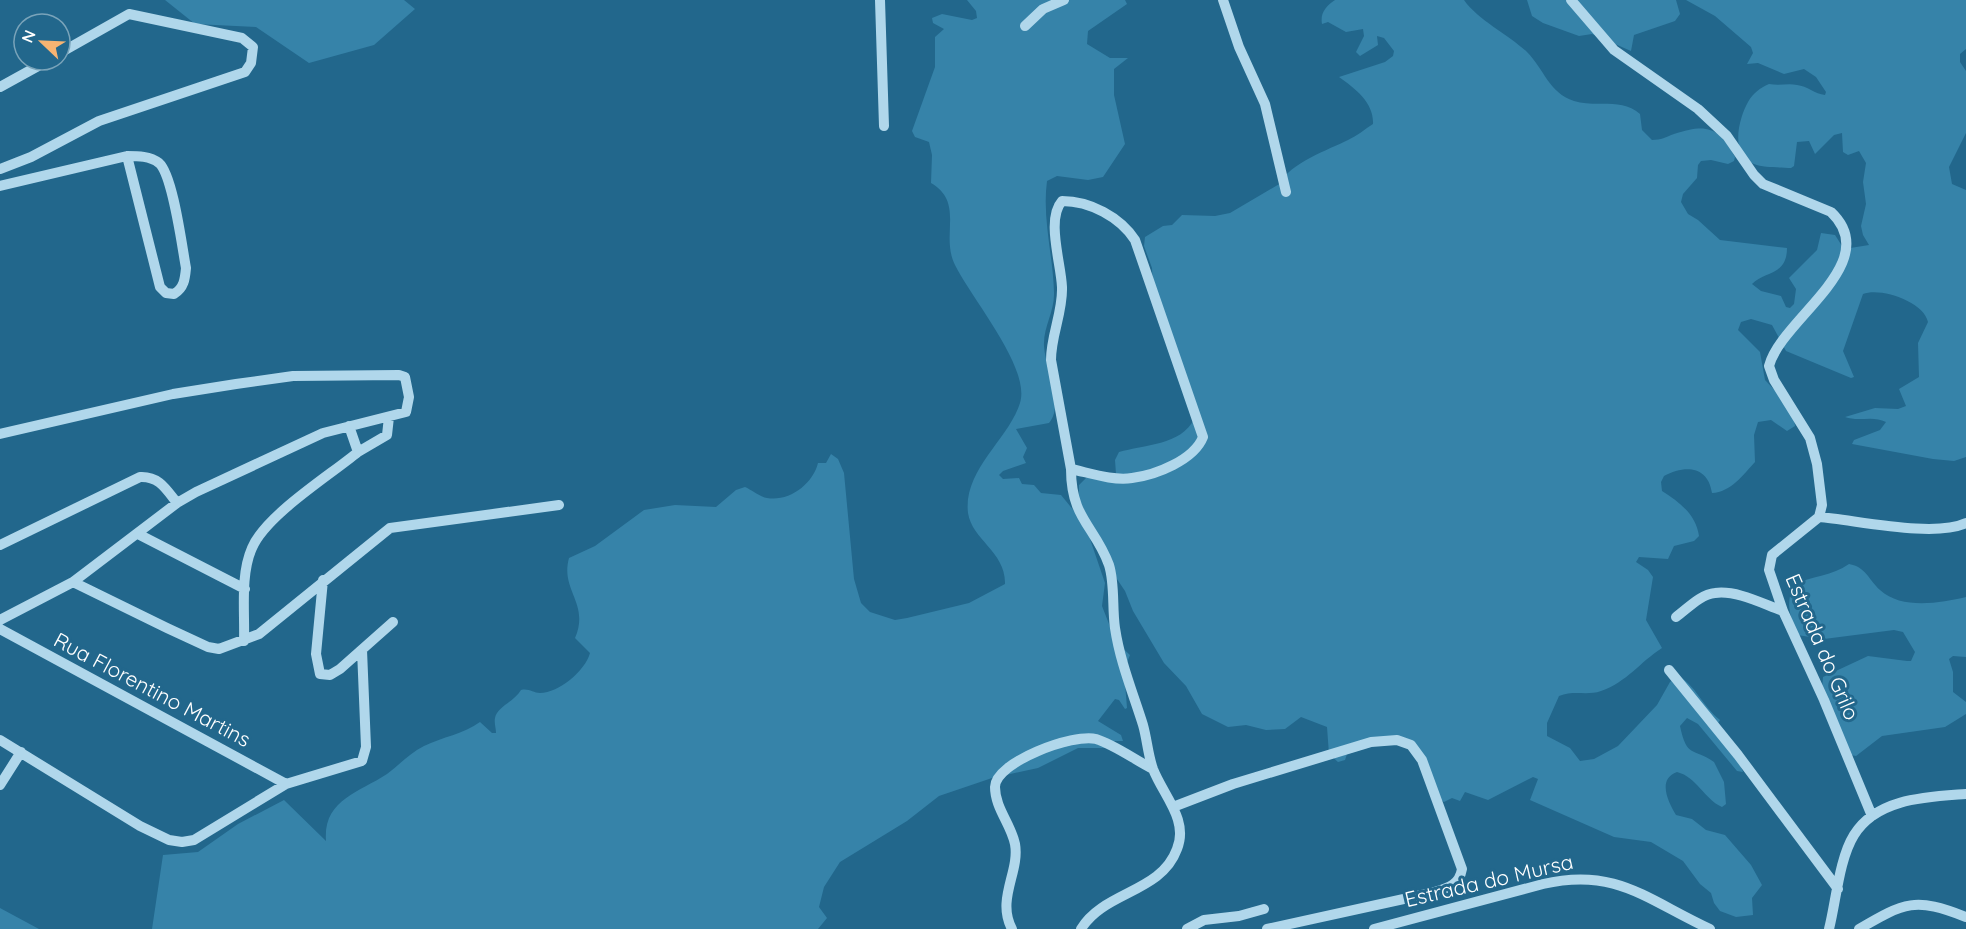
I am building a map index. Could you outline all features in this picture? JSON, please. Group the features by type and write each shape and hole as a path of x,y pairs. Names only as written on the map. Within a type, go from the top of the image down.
{"street":[{"path":"880,0 884,126"},
{"path":"1025,26 1043,9 1064,0"},
{"path":"1223,0 1239,47 1265,104 1286,192"},
{"path":"1571,0 1614,50 1698,109 1727,136 1754,176 1763,184 1831,212 1839,220 1845,233 1845,250 1836,275 1826,291 1796,321 1778,345 1769,366 1774,381 1810,438 1822,488 1819,517 1915,528 1950,528 1966,523"},
{"path":"0,169 31,157 99,121 245,72 254,52 253,47 242,38 129,14 72,47"},
{"path":"0,87 27,72"},
{"path":"0,186 128,156 152,159 164,170 186,268 180,290 174,294 166,293 160,287 128,156"},
{"path":"1071,469 1111,477 1132,478 1156,471 1189,456 1199,447 1203,437 1135,240 1126,226 1117,219 1075,201 1062,201 1054,217 1062,306 1051,346 1051,360 1071,469 1071,487 1078,510 1108,565 1115,629 1153,769 1173,807 1180,836 1174,857 1152,881 1098,909 1082,929"},
{"path":"0,434 173,394 293,376 399,375 408,380 406,412 349,426 301,442 177,503 74,582 0,620"},
{"path":"244,641 245,589 251,550 266,527 358,452 387,435 389,417"},
{"path":"349,426 358,452"},
{"path":"0,545 140,477 150,477 157,481 177,503"},
{"path":"74,582 208,647 219,649 259,634 390,528 508,510 559,505"},
{"name":"Estrada do Grilo","path":"1819,517 1781,547 1769,560 1769,570 1783,611 1824,700 1872,816"},
{"path":"138,534 245,589"},
{"path":"323,580 316,662 320,674 330,675 362,650 393,621"},
{"path":"1676,617 1701,598 1715,592 1733,594 1783,611"},
{"name":"Rua Florentino Martins","path":"0,629 286,784"},
{"path":"0,740 140,826 175,841 194,840 286,784 351,767 362,761 366,747 362,650"},
{"path":"1670,670 1838,889"},
{"path":"1012,929 1006,917 1015,844 997,799 995,786 998,775 1006,767 1068,740 1080,738 1095,739 1153,769"},
{"path":"1173,807 1233,784 1371,742 1397,740 1411,745 1422,760 1462,869 1460,878 1453,886 1431,893 1267,929"},
{"path":"0,784 21,752"},
{"path":"1829,929 1853,836 1872,816 1892,805 1918,798 1966,794"},
{"name":"Estrada do Mursa","path":"1374,929 1553,881 1591,878 1618,884 1649,897 1710,929"},
{"path":"1859,929 1891,911 1913,903 1941,907 1966,917"},
{"path":"1187,929 1204,920 1239,916 1263,909"}],"shaded area":[{"path":"165,0 404,0 415,9 374,45 309,63 256,27 195,24"},
{"path":"967,0 1125,0 1127,4 1088,31 1087,44 1110,58 1128,58 1114,69 1114,95 1125,144 1103,177 1088,180 1057,176 1047,181 1046,209 1054,299 1045,332 1044,346 1055,396 1053,415 1049,423 1016,429 1027,448 1023,457 1026,463 1003,471 999,475 1003,479 1019,478 1022,484 1034,485 1041,493 1061,495 1079,517 1079,485 1088,476 1116,474 1115,460 1119,452 1171,439 1188,428 1194,419 1153,288 1152,268 1144,246 1145,237 1163,226 1172,225 1182,215 1215,216 1230,213 1281,183 1285,176 1301,163 1351,138 1373,124 1373,116 1363,97 1339,77 1385,62 1393,56 1394,51 1384,38 1377,36 1378,45 1360,56 1356,52 1364,36 1363,29 1346,32 1328,22 1322,24 1324,10 1335,0 1464,0 1477,14 1527,52 1558,92 1565,97 1582,103 1617,104 1633,109 1640,114 1642,130 1652,140 1695,129 1711,130 1717,134 1729,147 1735,157 1734,161 1728,164 1711,160 1701,161 1698,165 1697,178 1683,194 1681,202 1688,214 1720,240 1787,248 1783,264 1774,272 1752,284 1761,291 1781,296 1786,307 1790,308 1794,304 1796,289 1789,278 1817,250 1821,233 1835,235 1844,249 1869,245 1861,226 1866,204 1863,182 1866,163 1859,151 1848,155 1843,152 1842,133 1834,135 1815,154 1809,141 1797,142 1794,166 1791,168 1762,166 1746,159 1739,145 1739,126 1748,102 1757,91 1769,84 1790,84 1825,95 1826,92 1816,77 1804,69 1784,74 1758,63 1747,64 1753,53 1751,47 1715,16 1686,0 1966,0 1966,49 1960,54 1960,62 1966,71 1966,133 1949,167 1952,184 1966,190 1966,457 1954,461 1933,459 1852,444 1854,440 1880,430 1886,422 1845,417 1875,408 1898,409 1906,406 1899,389 1919,377 1918,343 1928,322 1919,308 1890,295 1871,292 1863,294 1843,351 1854,377 1851,378 1786,351 1772,325 1751,319 1741,322 1738,330 1760,352 1765,380 1787,403 1795,426 1787,431 1771,420 1758,422 1754,435 1755,462 1725,490 1712,493 1706,477 1694,470 1679,470 1664,476 1661,482 1662,491 1680,504 1690,515 1699,536 1694,541 1674,546 1668,559 1639,557 1636,562 1648,570 1653,577 1646,620 1662,648 1610,687 1596,692 1570,693 1559,696 1547,723 1547,736 1570,748 1580,761 1594,759 1618,746 1657,705 1670,682 1678,676 1684,679 1720,720 1715,728 1739,761 1743,772 1737,771 1698,724 1687,718 1680,726 1685,743 1692,751 1714,762 1724,782 1726,804 1722,807 1710,799 1690,778 1677,772 1667,780 1668,798 1676,815 1692,819 1706,830 1725,835 1751,865 1762,885 1752,898 1753,915 1736,917 1720,911 1711,893 1700,884 1683,861 1651,842 1614,837 1530,800 1538,779 1533,777 1488,800 1465,792 1460,801 1452,798 1444,802 1437,797 1411,748 1398,739 1347,754 1345,760 1338,762 1329,754 1327,727 1301,717 1285,729 1266,730 1246,725 1228,727 1202,714 1186,686 1164,663 1133,611 1125,591 1090,539 1105,583 1102,606 1116,642 1130,655 1124,670 1127,708 1125,709 1119,700 1115,699 1098,721 1121,735 1123,741 1115,741 1106,748 1078,748 1038,768 992,778 939,796 907,821 840,862 824,887 819,907 827,918 818,929 152,929 163,855 198,852 238,824 284,800 326,841 330,816 336,807 344,799 387,774 414,752 467,730 480,722 492,733 496,733 496,714 521,690 547,692 570,680 583,667 590,653 575,638 579,626 579,615 568,580 569,558 595,546 644,510 675,505 716,507 736,490 745,487 764,497 775,499 784,497 799,490 811,478 818,463 826,463 831,454 838,459 844,473 854,579 861,603 870,612 895,620 907,618 969,603 1005,584 1000,563 971,522 968,513 968,497 979,469 1014,416 1020,403 1021,388 1017,371 998,333 955,265 951,254 950,210 941,191 931,183 932,155 929,142 915,137 912,131 935,67 935,37 944,29 933,23 932,18 942,14 972,20 977,18 976,11"},
{"path":"1527,0 1676,0 1680,14 1675,21 1634,35 1631,51 1592,34 1579,36 1543,23 1532,16"},
{"path":"1849,564 1859,568 1880,590 1899,600 1910,603 1933,603 1966,597 1966,657 1953,656 1949,659 1953,672 1953,692 1966,702 1966,714 1945,727 1882,736 1856,756 1851,755 1822,689 1823,677 1868,656 1911,661 1915,652 1903,632 1894,630 1824,639 1797,635 1789,604 1794,584 1836,571"},
{"path":"0,908 39,929 0,929"}]}
